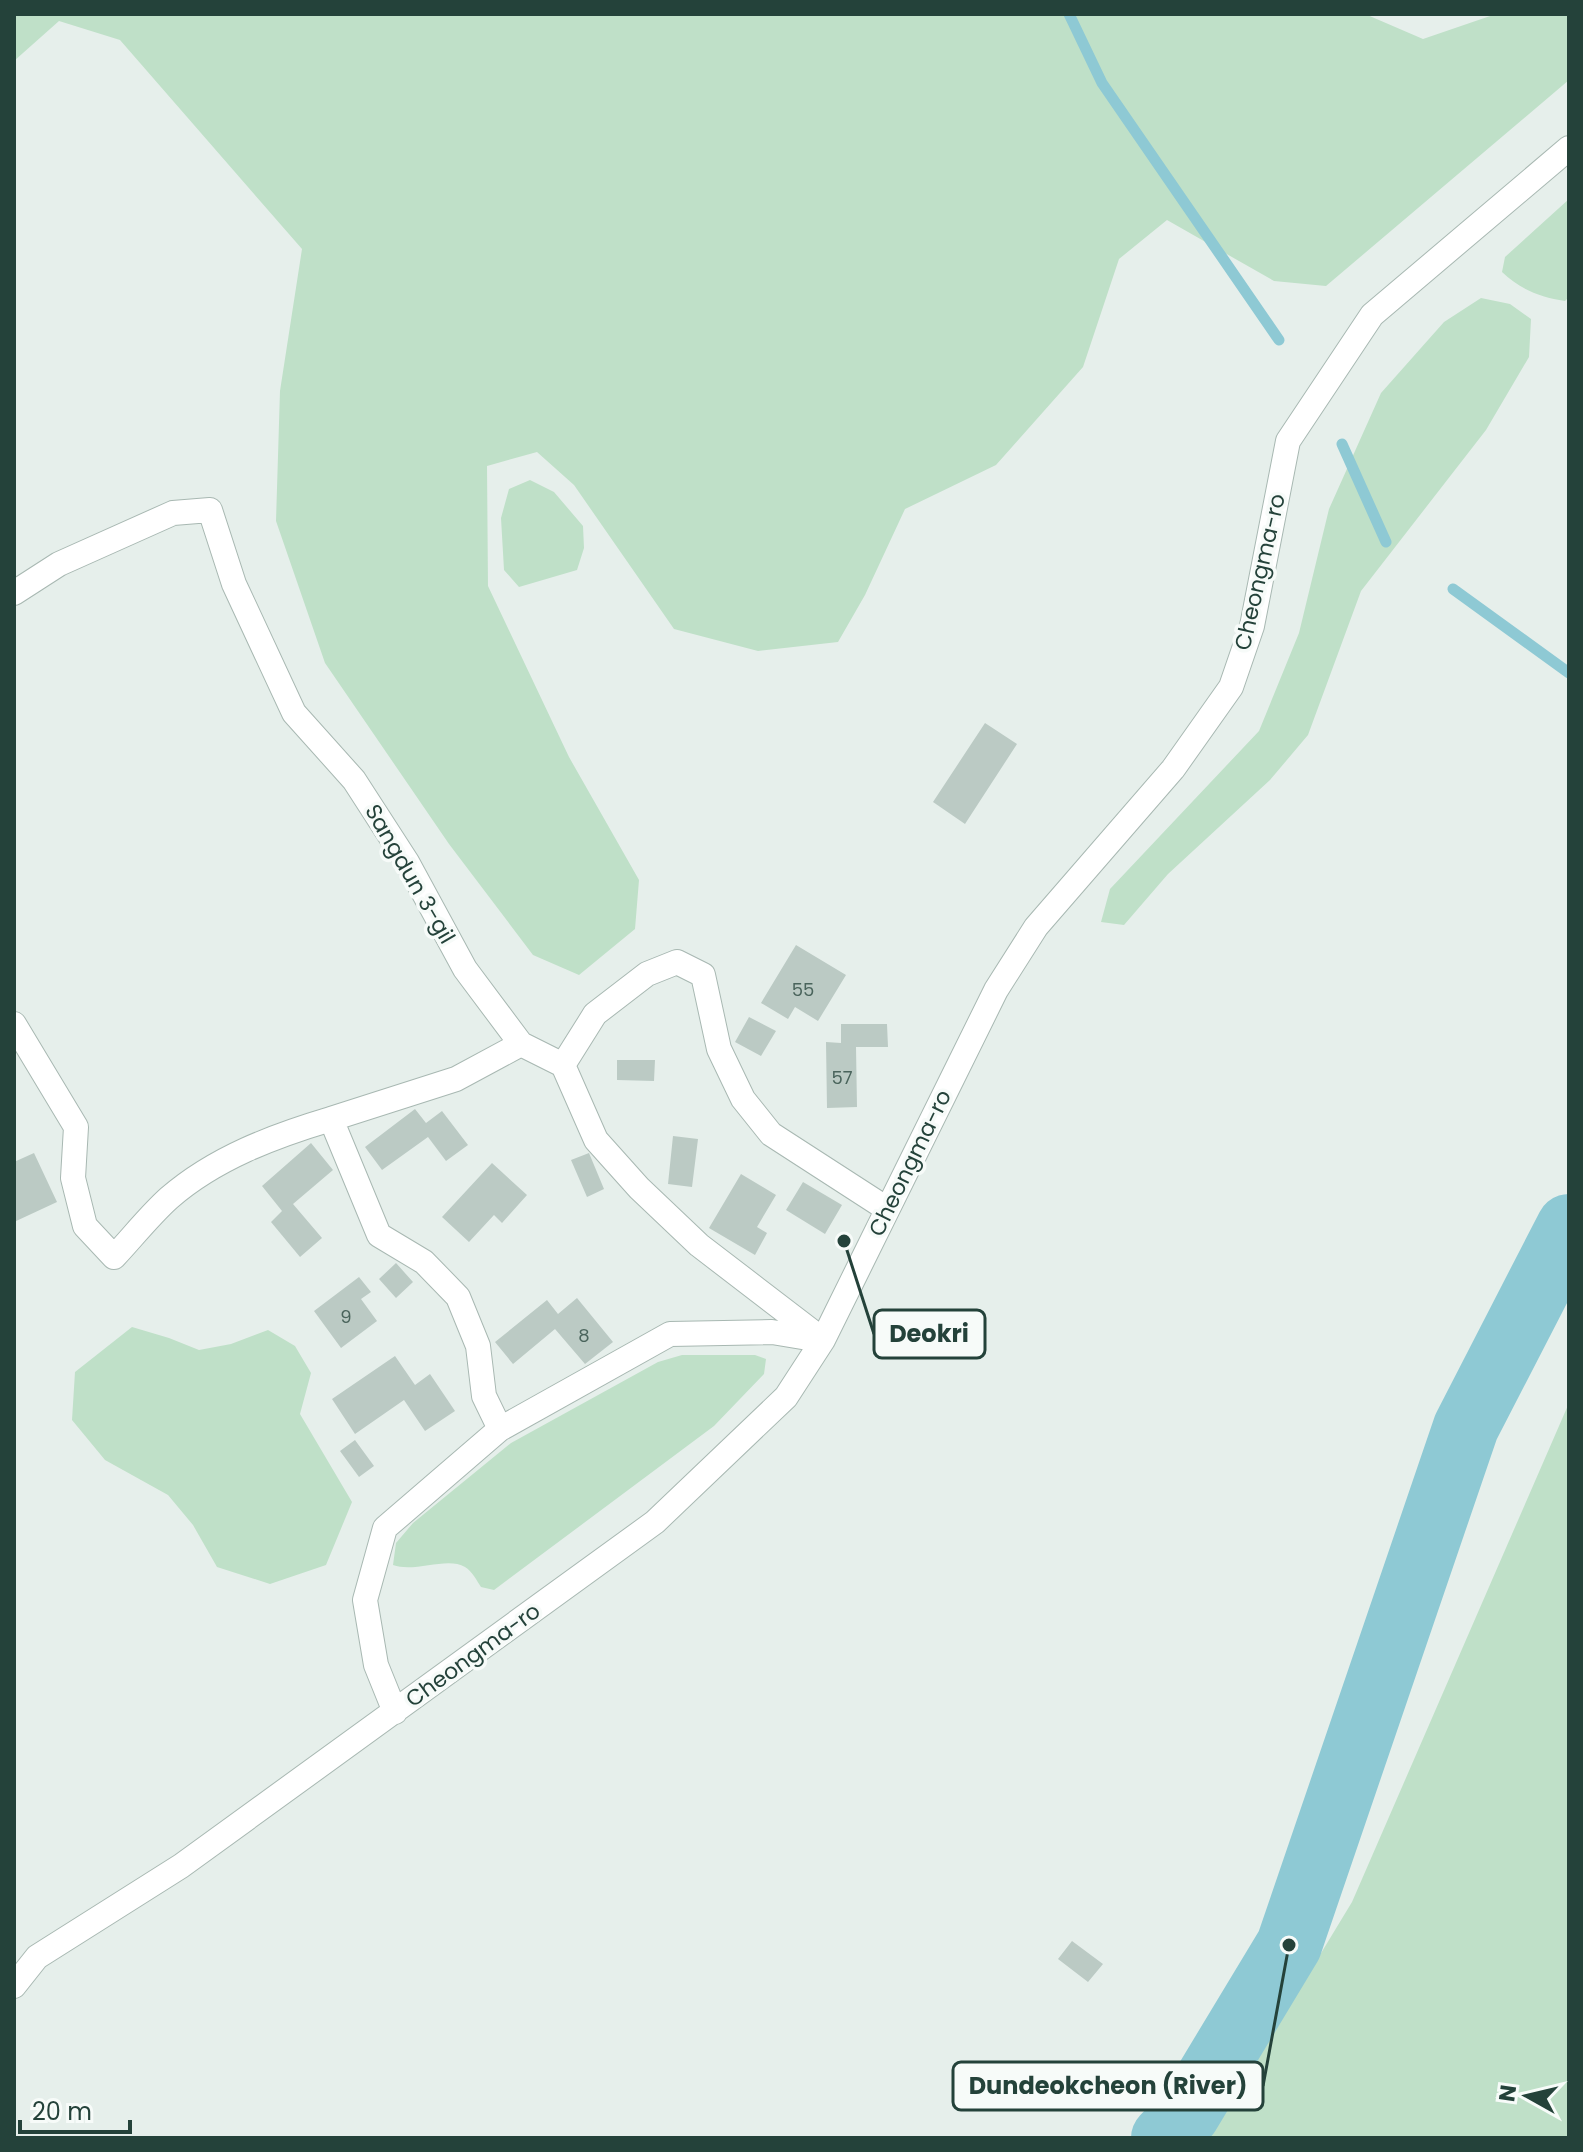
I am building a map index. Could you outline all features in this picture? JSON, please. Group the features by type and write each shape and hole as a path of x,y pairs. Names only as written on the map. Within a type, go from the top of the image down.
{"street":[{"name":"Cheongma-ro","path":"14,1986 37,1957 181,1866 655,1522 786,1397 823,1340 996,990 1036,927 1173,769 1231,687 1252,626 1288,441 1372,315 1569,148"},
{"name":"Sangdun 3-gil","path":"14,593 59,564 173,513 210,510 234,584 294,713 354,780 407,862 465,969 521,1044 563,1065"},
{"path":"823,1340 699,1245 639,1188 596,1140 563,1065 595,1014 647,974 677,962 703,975 719,1049 743,1099 771,1134 887,1209"},
{"path":"14,1024 76,1127 73,1178 85,1226 114,1257 170,1197 217,1166 275,1136 456,1079 521,1044"},
{"path":"331,1119 379,1235 424,1262 458,1297 478,1346 484,1396 500,1429"},
{"path":"395,1712 376,1665 365,1600 385,1528 500,1429 670,1334 772,1332 823,1340"}],"green space":[{"path":"14,14 1365,14 1423,39 1496,14 1569,14 1569,80 1326,286 1274,281 1167,220 1119,259 1083,367 996,465 905,509 865,595 838,642 758,651 674,629 574,485 537,452 487,466 488,586 569,757 639,880 635,929 579,975 533,955 449,844 325,663 276,521 280,391 302,249 120,40 59,21 14,61"},
{"path":"1569,199 1569,297 1565,301 1531,292 1502,272 1505,257"},
{"path":"1481,298 1510,304 1531,319 1529,357 1486,430 1361,591 1308,735 1270,780 1168,874 1124,925 1101,922 1110,889 1259,731 1299,633 1329,509 1381,393 1444,322"},
{"path":"530,480 554,492 583,526 584,548 577,570 519,587 504,570 501,518 509,489"},
{"path":"132,1327 199,1350 231,1344 268,1330 295,1346 311,1373 300,1414 352,1502 326,1565 270,1584 217,1567 193,1525 168,1495 105,1460 72,1420 75,1372"},
{"path":"682,1355 755,1355 766,1359 764,1374 714,1426 494,1590 481,1587 470,1571 458,1564 393,1565 396,1543 413,1523 511,1443 658,1362"},
{"path":"1569,1403 1569,2138 1209,2138 1352,1902"}],"building":[{"path":"985,723 1017,744 965,824 933,802"},
{"path":"796,945 846,975 818,1021 795,1007 788,1019 761,1003"},
{"path":"749,1017 776,1031 761,1056 735,1042"},
{"path":"841,1024 887,1024 888,1047 856,1047 857,1107 827,1108 826,1042 841,1043"},
{"path":"617,1060 655,1060 654,1081 617,1080"},
{"path":"415,1109 426,1123 442,1111 468,1145 446,1161 428,1137 382,1170 365,1147"},
{"path":"673,1136 698,1139 692,1187 668,1184"},
{"path":"311,1143 333,1170 293,1204 322,1238 300,1257 271,1222 282,1211 262,1186"},
{"path":"34,1153 57,1202 14,1222 14,1162"},
{"path":"589,1153 604,1189 587,1197 571,1160"},
{"path":"492,1163 527,1195 502,1223 494,1215 469,1242 442,1217"},
{"path":"741,1174 776,1195 757,1227 767,1233 755,1255 709,1228"},
{"path":"803,1182 842,1205 825,1234 786,1210"},
{"path":"396,1263 413,1282 396,1298 379,1279"},
{"path":"359,1277 371,1292 361,1299 377,1321 341,1348 314,1311"},
{"path":"577,1298 613,1342 585,1364 555,1329 513,1364 495,1342 547,1300 558,1314"},
{"path":"395,1356 415,1385 430,1374 455,1411 425,1431 404,1400 355,1434 332,1399"},
{"path":"355,1440 374,1466 359,1477 340,1451"},
{"path":"1072,1941 1103,1964 1088,1982 1058,1959"}],"waterway":[{"path":"1069,14 1102,83 1279,340"},
{"path":"1342,444 1386,542"},
{"path":"1453,589 1569,673"},
{"path":"1164,2138 1187,2114 1289,1945 1466,1427 1569,1227"}],"place":[{"name":"Deokri","path":"844,1241"},
{"name":"Dundeokcheon (River)","path":"1289,1945"}]}
